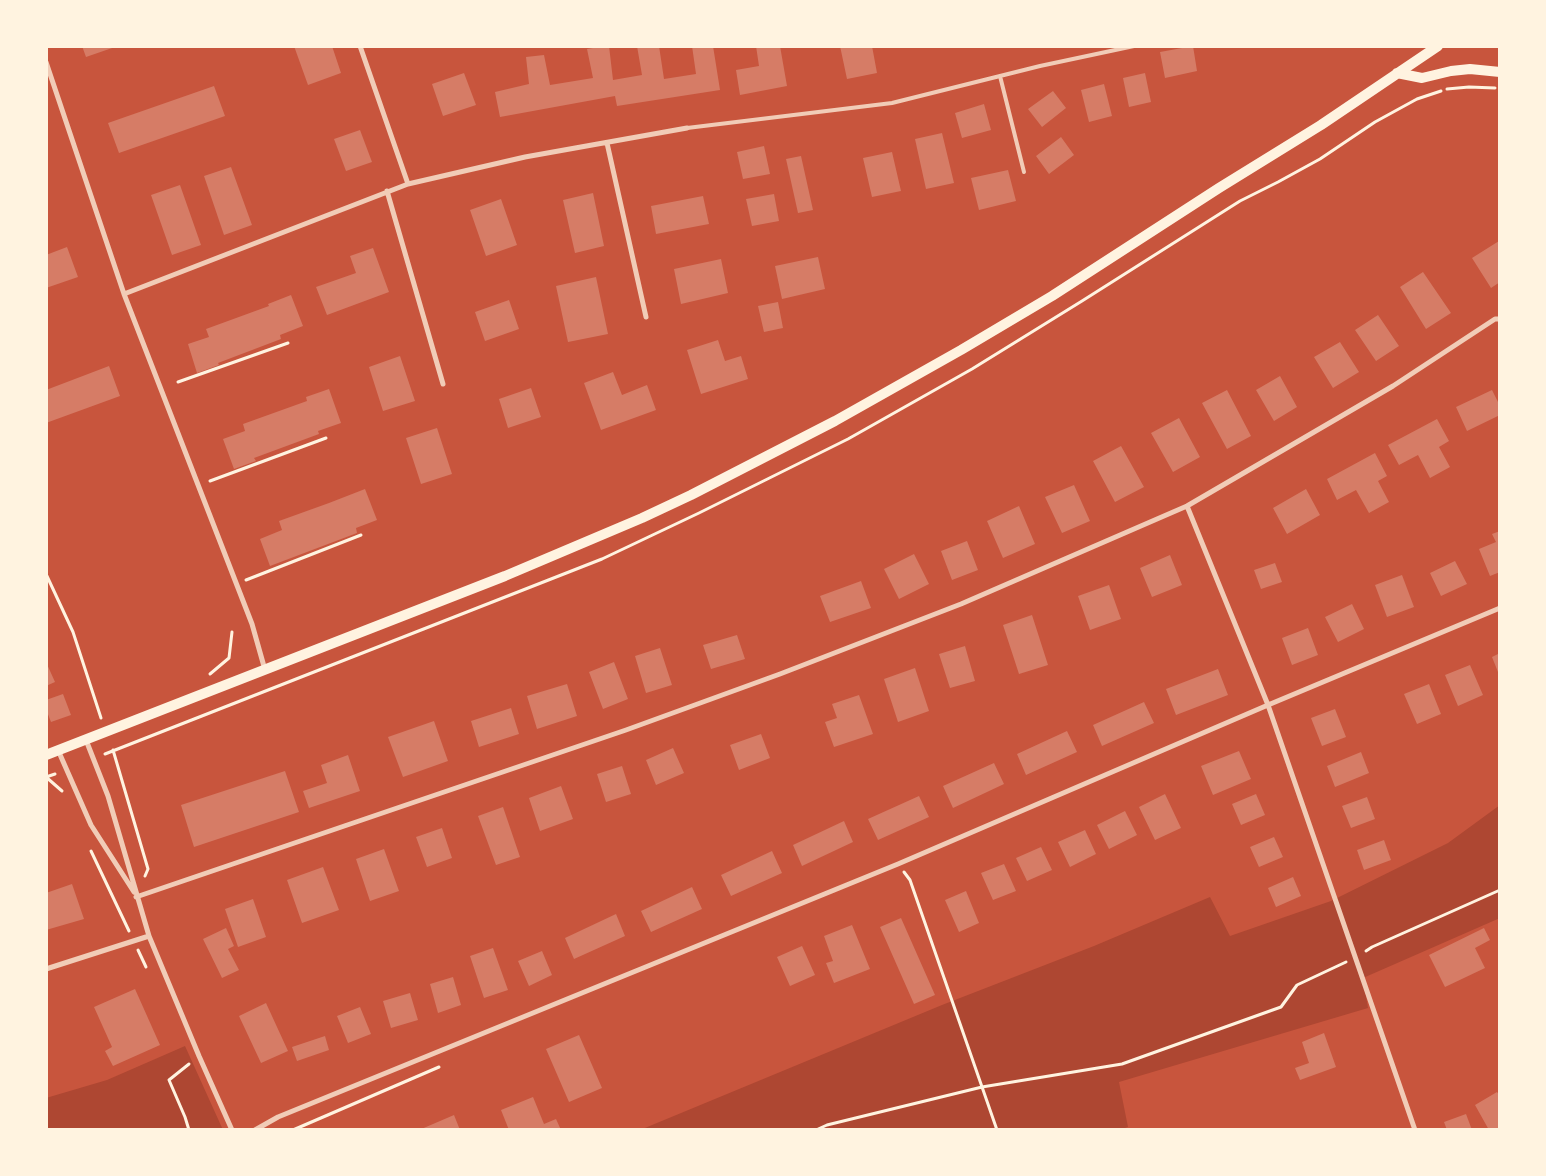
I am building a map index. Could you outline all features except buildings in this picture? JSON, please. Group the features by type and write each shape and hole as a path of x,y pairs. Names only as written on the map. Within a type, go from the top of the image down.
{"main road":[{"path":"46,755 505,576 642,518 691,495 834,421 961,350 1052,296 1219,188 1321,125 1434,48"},
{"path":"1397,73 1422,78 1451,71 1470,69 1500,72"}],"street":[{"path":"360,46 408,184"},
{"path":"46,62 124,294 252,624 266,670"},
{"path":"124,294 408,184 525,157 687,128"},
{"path":"607,143 646,317"},
{"path":"387,192 443,384"},
{"path":"136,897 616,734 780,674 961,604 1187,506 1393,386 1495,319 1500,319"},
{"path":"1187,506 1268,705 1415,1130"},
{"path":"254,1130 288,1113 898,864 1268,705 1500,608"},
{"path":"86,739 108,796 136,897 149,936 232,1130"},
{"path":"58,750 91,825 136,897"},
{"path":"46,970 149,936"}],"lane":[{"path":"687,128 892,103 1000,76 1134,46"},
{"path":"1000,76 1024,172"}],"path":[{"path":"178,382 288,344"},
{"path":"210,481 326,438"},
{"path":"245,580 361,535"},
{"path":"46,574 73,632 105,732 114,751 148,869 136,897"},
{"path":"205,679 229,658 232,632"},
{"path":"101,718 110,715"},
{"path":"898,864 910,880 998,1130"},
{"path":"1372,947 1500,890"},
{"path":"816,1130 827,1125 982,1087 1122,1064 1281,1007 1297,985 1332,968"},
{"path":"189,1130 169,1080 199,1056"}],"shaded area":[{"path":"1500,805 1500,918 1363,978 1368,1008 1119,1082 1128,1127 1119,1130 640,1130 1210,897 1230,936 1331,901 1448,843"},
{"path":"185,1046 223,1130 46,1130 46,1098 107,1080"}]}
